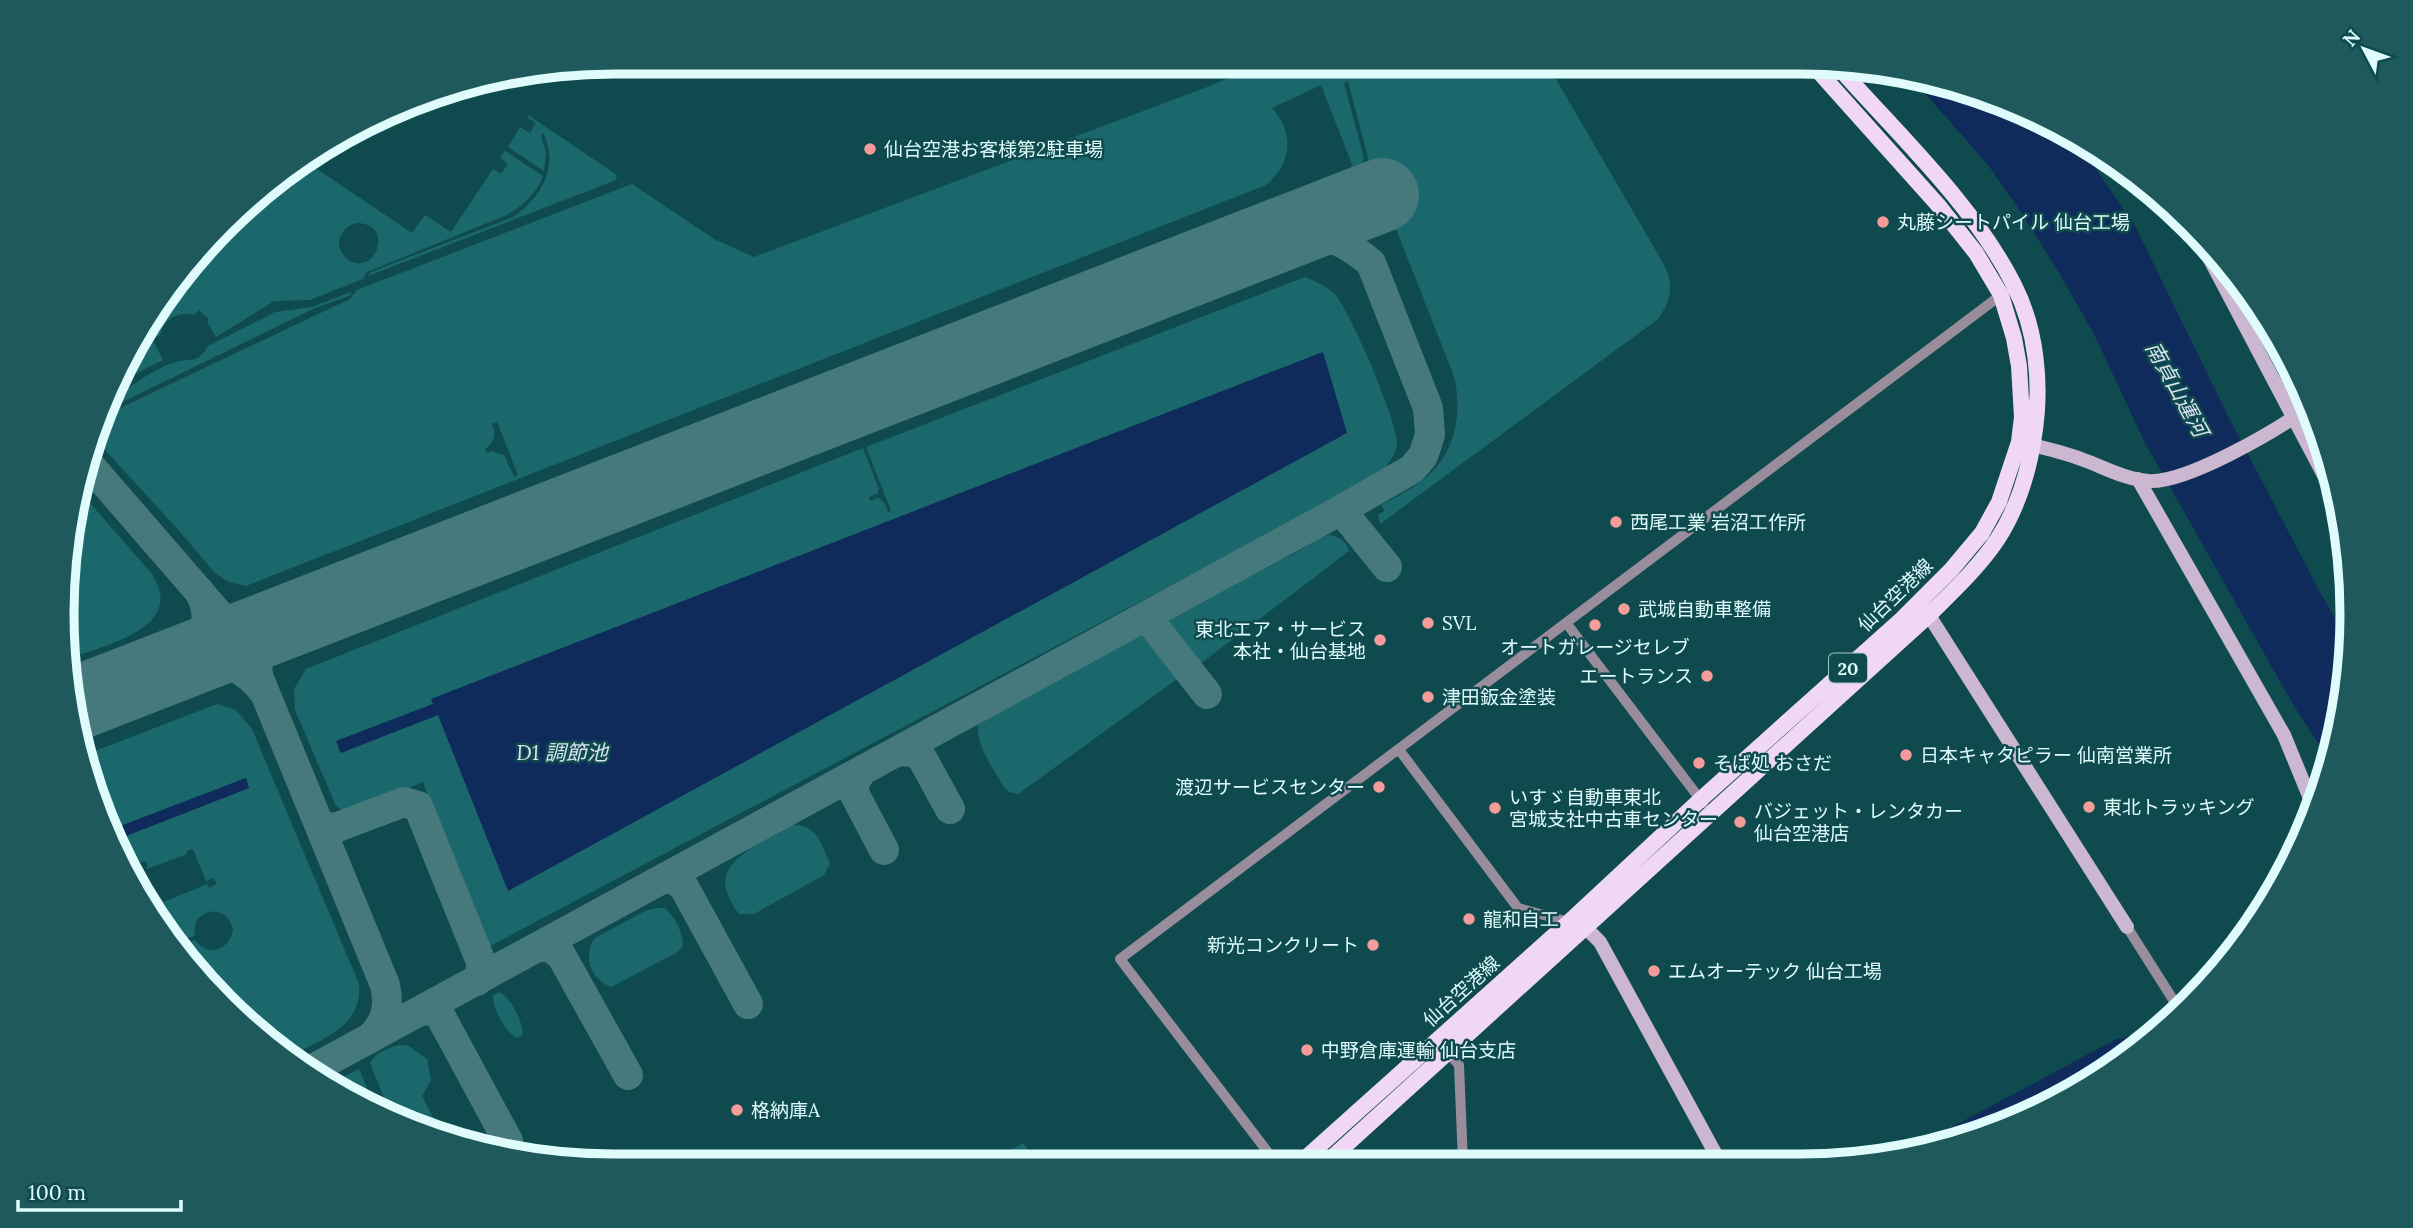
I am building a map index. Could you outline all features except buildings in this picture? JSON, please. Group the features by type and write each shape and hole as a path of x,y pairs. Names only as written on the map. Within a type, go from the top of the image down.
{"main road":[{"name":"仙台空港線","path":"1821,75 1938,205 2008,291"},
{"name":"仙台空港線","path":"1336,1154 1711,814 1924,609 1951,570 1982,533 1999,502 2026,444 2019,366 2008,291 1992,248 1958,201 1847,76"},
{"name":"仙台空港線","path":"1310,1154 1569,922 1700,800 1924,609"}],"street":[{"path":"2217,272 2317,462"},
{"path":"1269,1154 1120,959 1400,751 2008,291"},
{"path":"2026,444 2144,480 2175,477 2255,440 2301,414"},
{"path":"2144,480 2284,735 2308,794"},
{"path":"1924,609 2174,1002"},
{"path":"1567,624 1711,814"},
{"path":"1400,751 1518,908 1586,928 1600,943 1715,1154"},
{"path":"1437,1040 1459,1065 1463,1154"}],"shaded area":[{"path":"1238,74 1553,74 1663,263 1669,278 1670,292 1658,319 1380,524 1378,515 1385,511 1381,505 1418,484 1443,459 1457,419 1457,390 1454,376 1368,158 1348,81 1344,83 1364,158 1361,164 1353,167 1321,85 1272,108 1284,128 1287,148 1281,167 1266,185 246,586 227,581 214,572 100,445 113,411 350,299 357,290 632,184 714,239 754,257","holes":["497,422 518,475 514,477 504,455 491,451 487,453 485,449 494,438 492,424"]},
{"path":"528,115 617,175 616,180 368,276 371,272 513,217 532,201 545,180 548,168 548,145 543,133 541,135 546,153 544,171 508,147 520,127 530,133 536,123 527,117"},
{"path":"505,151 543,176 529,198 509,214 367,272 363,279 310,300 274,301 216,337 207,322 209,319 199,310 194,315 177,315 168,320 160,335 152,339 163,360 128,378 165,314 208,258 258,208 312,166 412,233 425,215 451,232 493,169 501,174 508,164 500,158","holes":["356,223 369,225 376,232 377,249 365,262 356,263 342,253 339,242 346,228"]},
{"path":"1305,277 1331,290 1341,303 1361,342 1390,413 1397,443 1392,458 1382,471 490,946 485,942 423,782 351,812 336,806 295,710 294,689 306,669 863,448 879,489 877,494 869,497 870,501 878,498 884,502 888,512 891,511 866,447","holes":["1323,352 509,891 438,715 340,752 337,741 433,704 432,699"]},
{"path":"351,292 351,295 313,309 116,405 121,393 146,376 176,362 197,358 208,346 275,312 312,307"},
{"path":"86,499 151,573 160,592 159,608 151,621 137,632 76,656 75,579"},
{"path":"1330,535 1342,540 1349,551 1200,664 1178,644 1171,630 1171,617 1321,537"},
{"path":"1141,633 1155,635 1184,674 1018,794 1009,792 981,745 978,727 980,719"},
{"path":"217,704 236,710 252,729 359,984 358,999 348,1021 329,1036 298,1052 285,1043 232,996 185,943 195,940 206,949 212,950 223,946 228,942 233,929 227,917 212,911 201,916 196,921 194,936 183,940 160,905 207,884 209,888 217,884 214,878 206,881 193,849 187,851 187,854 147,869 147,862 134,862 122,837 249,788 246,778 118,827 92,752"},
{"path":"793,825 808,828 821,842 830,863 824,875 754,914 740,914 728,895 725,883 728,871 745,852"},
{"path":"665,908 672,916 680,930 683,946 676,953 611,987 598,979 589,960 595,938 647,910"},
{"path":"499,992 507,998 519,1017 522,1035 518,1038 509,1032 498,1014 493,996"},
{"path":"409,1046 427,1059 431,1080 422,1096 437,1125 386,1104 370,1063 375,1056 390,1048"},
{"path":"359,1069 371,1097 344,1082 339,1079"},
{"path":"1023,1143 1031,1154 1004,1154"}],"water":[{"name":"南貞山運河","path":"1920,88 1973,102 2006,115 2038,129 2089,158 2135,226 2228,416 2339,625 2335,685 2322,749 2294,706 2144,441 2095,336 2058,271 1988,165"},
{"name":"D1 調節池","path":"1323,352 1347,433 508,891 438,715 341,753 336,741 433,704 431,699"},
{"path":"246,778 249,788 122,837 118,827"}],"waterway":[{"path":"1977,1124 2121,1048"}],"taxiway":[{"path":"319,1066 1412,469 1423,456 1430,435 1428,408 1371,263 1353,249 1320,234 1296,231 1285,233"},
{"path":"93,469 222,618 243,629 266,629"},
{"path":"1341,510 1387,567"},
{"path":"180,663 196,649 205,631 206,611 199,591"},
{"path":"1146,616 1207,694"},
{"path":"284,622 271,632 262,645 258,676 385,985 385,1015 369,1039"},
{"path":"180,663 205,660 227,664 247,675 264,692"},
{"path":"900,751 914,752 922,758 950,809"},
{"path":"861,772 853,785 855,795 884,850"},
{"path":"318,821 325,827 335,828 404,802 418,806 481,962 481,973 477,981"},
{"path":"663,879 674,879 684,887 748,1004"},
{"path":"539,947 550,947 561,955 628,1075"},
{"path":"423,1010 433,1011 441,1017 508,1141"}],"runway":[{"path":"81,702 1382,195"}],"place":[{"name":"仙台空港お客様第2駐車場","path":"870,149"},
{"name":"丸藤シートパイル 仙台工場","path":"1883,222"},
{"name":"西尾工業 岩沼工作所","path":"1616,522"},
{"name":"武城自動車整備","path":"1624,609"},
{"name":"SVL","path":"1428,623"},
{"name":"オートガレージセレブ","path":"1595,625"},
{"name":"東北エア・サービス 本社・仙台基地","path":"1380,640"},
{"name":"エートランス","path":"1707,676"},
{"name":"津田鈑金塗装","path":"1428,697"},
{"name":"日本キャタピラー 仙南営業所","path":"1906,755"},
{"name":"そば処 おさだ","path":"1699,763"},
{"name":"渡辺サービスセンター","path":"1379,787"},
{"name":"東北トラッキング","path":"2089,807"},
{"name":"いすゞ自動車東北 宮城支社中古車センター","path":"1495,808"},
{"name":"バジェット・レンタカー 仙台空港店","path":"1740,822"},
{"name":"龍和自工","path":"1469,919"},
{"name":"新光コンクリート","path":"1373,945"},
{"name":"エムオーテック 仙台工場","path":"1654,971"},
{"name":"中野倉庫運輸 仙台支店","path":"1307,1050"},
{"name":"格納庫A","path":"737,1110"}]}
